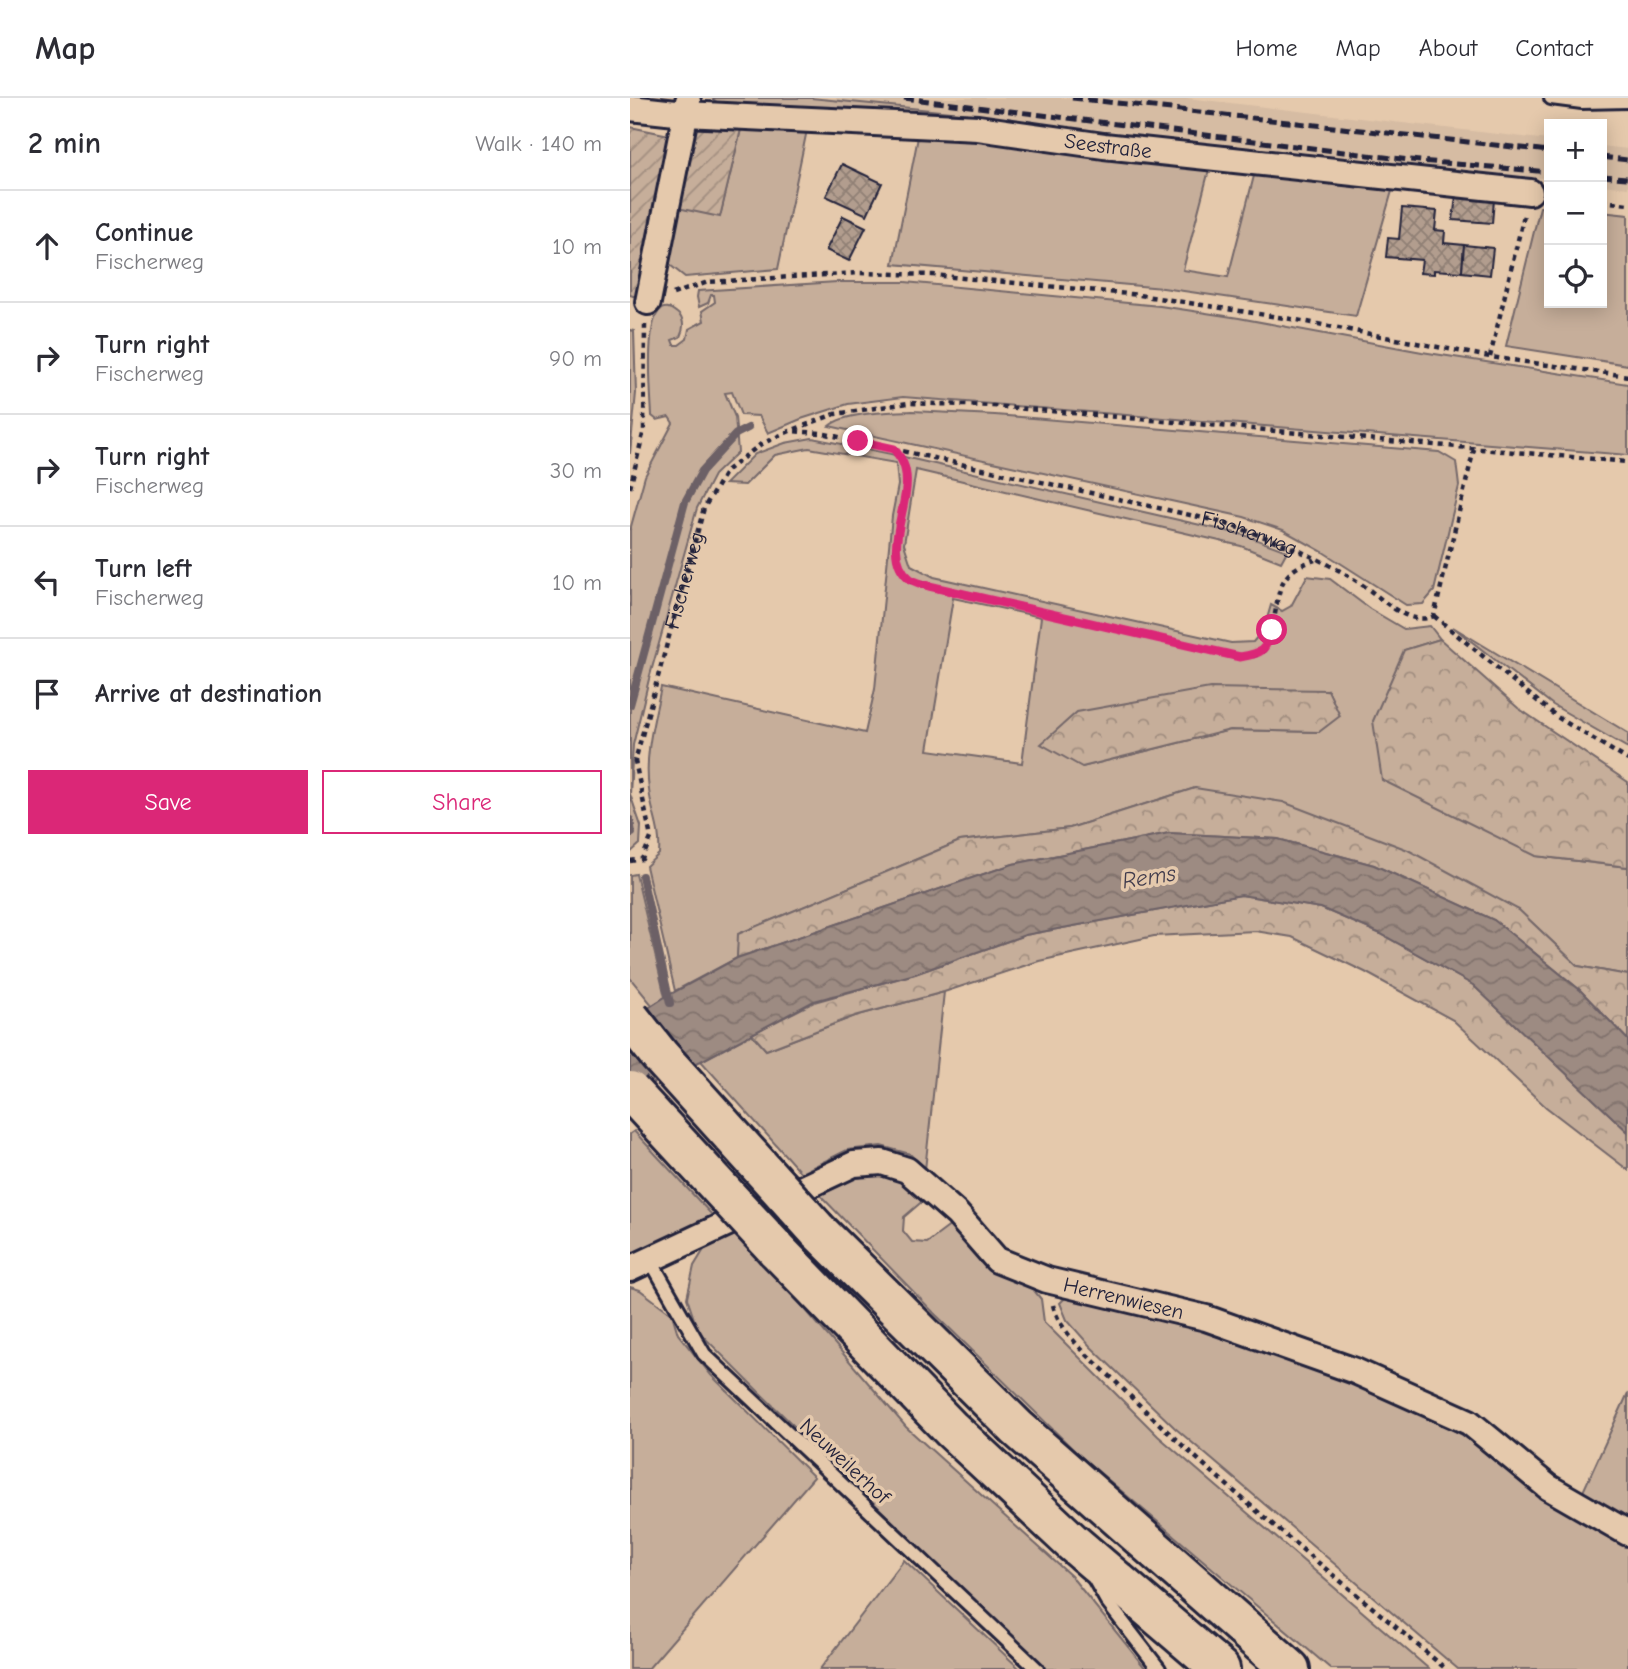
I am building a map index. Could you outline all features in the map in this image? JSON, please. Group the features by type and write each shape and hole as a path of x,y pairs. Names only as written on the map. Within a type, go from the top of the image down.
{"highway":[{"path":"630,1018 660,1056 817,1230 1017,1428 1290,1669"},
{"path":"630,1091 776,1249 951,1429 1073,1544 1220,1669"}],"street":[{"name":"Seestraße","path":"630,108 686,106 978,128 1104,146 1530,192"},
{"path":"648,302 686,106"},
{"name":"Herrenwiesen","path":"641,1265 854,1164 883,1162 907,1170 957,1214 997,1260 1047,1280 1206,1318 1355,1371 1469,1422 1548,1487 1628,1534"}],"lane":[{"path":"1551,98 1582,102 1628,101"},
{"name":"Neuweilerhof","path":"641,1265 704,1354 1038,1669"},
{"path":"1073,1544 1108,1603 1159,1669"}],"path":[{"path":"1490,357 1530,192"},
{"path":"1607,202 1628,204"},
{"path":"630,488 644,430 648,302 708,282 859,273 933,275 1139,295 1297,320 1490,357 1628,376"},
{"path":"790,431 835,414 908,402 993,406 1628,462"},
{"name":"Fischerweg","path":"630,861 642,859 651,838 635,761 704,508 726,471 761,443 790,431 821,433 1217,521 1264,536 1316,560 1362,585 1401,614 1425,620 1434,616"},
{"name":"Fischerweg","path":"894,449 903,463 906,477 896,542 898,563 909,579 929,586 1240,657 1259,654 1267,646 1279,590 1287,573 1316,560"},
{"path":"1474,449 1434,616 1557,717 1628,760"},
{"path":"1047,1280 1057,1320 1162,1428 1446,1669"}],"shaded area":[{"path":"817,98 1187,98 1544,139 1544,178"},
{"path":"1607,147 1628,149 1628,188 1607,186"}],"green space":[{"path":"712,98 811,98 970,114 974,118 734,106 718,103"},
{"path":"687,125 742,125 720,217 659,204 636,297 630,295 630,127 684,138"},
{"path":"742,125 807,130 778,269 685,277 665,261 670,206 720,216"},
{"path":"918,137 984,138 1211,162 1183,270 1228,277 1256,168 1394,184 1356,316 1163,288 893,264"},
{"path":"1540,207 1544,207 1544,308 1607,308 1607,213 1628,215 1628,365 1506,346"},
{"path":"837,282 905,282 1160,306 1422,352 1628,384 1628,455 903,397 848,404 768,433 759,416 741,415 732,392 725,393 735,417 738,452 714,475 697,508 633,745 630,794 630,530 645,476 673,423 669,417 657,420 652,416 652,328 657,314 665,308 680,315 683,321 680,337 672,340 674,345 687,339 689,329 704,321 702,311 715,302 714,295 711,295 708,303 699,307 698,291"},
{"path":"630,330 634,331 636,393 630,454"},
{"path":"912,411 995,415 1439,452 1456,462 1459,486 1434,591 1423,604 1406,605 1283,530 1244,517 829,426 857,415"},
{"path":"812,438 891,454 1244,535 1287,551 1281,562 1241,546 916,470 904,544 911,565 934,577 1231,643 1253,642 1264,629 1271,605 1282,611 1291,606 1307,576 1330,579 1370,609 1404,629 1430,626 1440,639 1404,650 1536,856 1628,867 1628,975 1578,966 1519,910 1195,788 1070,828 960,841 739,934 737,958 675,991 646,866 659,854 659,837 649,790 648,764 650,738 661,687 865,733 875,689 892,516 898,485 896,463 809,448 775,455 745,485 725,484 755,454 785,443","holes":["953,598 1041,617 1022,763 928,750","1327,690 1319,732 1230,730 1082,767"]},
{"path":"1453,627 1628,733 1628,748 1553,705"},
{"path":"1440,639 1518,708 1628,782 1628,867 1536,856 1382,780 1373,721 1404,650"},
{"path":"1210,688 1328,690 1340,716 1319,732 1230,730 1082,767 1041,744 1077,712"},
{"path":"1195,788 1283,802 1408,850 1519,910 1578,966 1628,975 1628,1040 1580,990 1494,920 1374,865 1278,839 1169,833 1013,864 737,958 738,934 960,841 1070,828"},
{"path":"630,794 641,826 640,844 630,853"},
{"path":"636,874 665,997 652,1005 630,978 630,875"},
{"path":"1241,895 1321,908 1381,934 1473,985 1628,1132 1628,1170 1546,1107 1453,1020 1365,972 1292,937 1255,931 1154,936 1039,961 944,992 855,1016 766,1050 752,1034 814,1002 915,974 1025,935"},
{"path":"944,992 925,1170 910,1154 881,1146 847,1150 801,1173 701,1061 752,1034 766,1050 855,1016"},
{"path":"634,1131 713,1216 630,1256 630,1134"},
{"path":"877,1174 907,1183 925,1199 904,1217 903,1231 912,1242 927,1243 951,1225 1028,1283 1041,1299 1044,1322 1158,1436 1429,1669 1331,1669 1079,1455 934,1313 820,1195 852,1179"},
{"path":"730,1229 798,1301 906,1427 1071,1576 1146,1669 1045,1669 698,1331 687,1298 694,1266 708,1243"},
{"path":"630,1287 640,1290 672,1314 678,1334 711,1375 814,1477 648,1669 630,1669"},
{"path":"1069,1294 1081,1295 1300,1357 1405,1404 1472,1440 1552,1496 1628,1541 1628,1669 1458,1669 1175,1428 1090,1346 1067,1320 1060,1303"},
{"path":"1628,1393 1628,1520 1581,1496"},
{"path":"904,1560 1020,1669 820,1669"}],"water":[{"name":"Rems","path":"1169,833 1278,839 1374,865 1494,920 1580,990 1628,1040 1628,1132 1473,985 1381,934 1321,908 1241,895 1025,935 915,974 814,1001 701,1061 630,1094 630,1020 665,997 737,958 1013,864"}],"building":[{"path":"842,164 882,183 867,215 826,196"},
{"path":"1456,196 1494,200 1492,223 1453,220"},
{"path":"1402,208 1437,211 1435,230 1445,231 1444,243 1464,245 1462,272 1434,270 1434,274 1420,273 1422,260 1386,257 1388,238 1399,239"},
{"path":"843,216 866,227 849,261 826,250"},
{"path":"1464,245 1493,248 1490,275 1462,272"}],"waterway":[{"path":"630,705 685,502 702,471 736,434 748,428"},
{"path":"630,820 632,833"},
{"path":"642,876 670,1003"}],"railway":[{"path":"904,98 1409,160 1544,172"},
{"path":"1072,98 1544,150"},
{"path":"1607,158 1628,160"},
{"path":"1607,176 1628,178"}],"route":[{"path":"858,441 894,449 903,463 906,491 896,542 898,563 909,579 929,586 1240,657 1259,654 1267,646 1272,630"}]}
